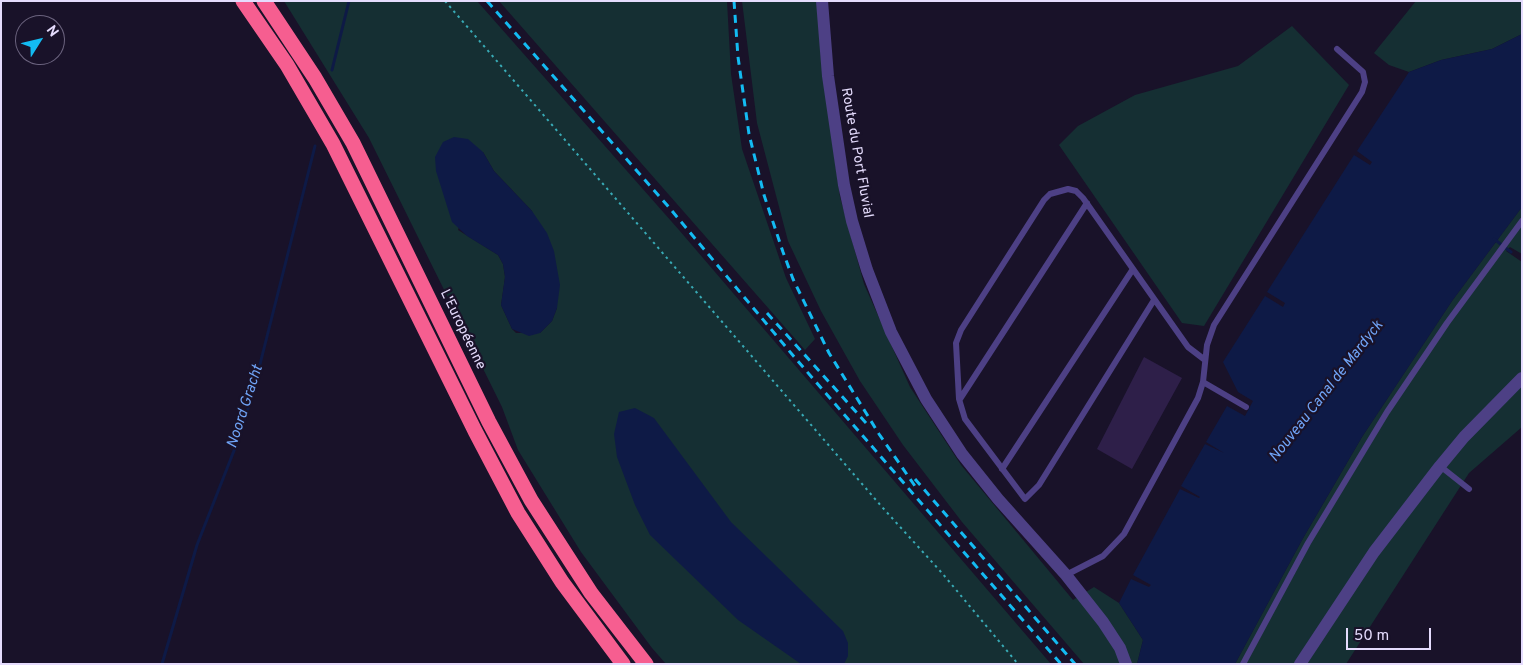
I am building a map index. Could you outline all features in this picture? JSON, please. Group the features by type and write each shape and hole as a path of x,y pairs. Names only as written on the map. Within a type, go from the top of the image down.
{"highway":[{"path":"243,1 287,65 333,144 477,436 518,513 562,582 623,664"},
{"name":"L'Européenne","path":"264,1 312,73 353,143 489,422 531,500 590,593 646,664"}],"street":[{"name":"Route du Port Fluvial","path":"822,1 828,76 843,180 858,242 884,316 916,381 962,454 998,499 1066,575 1113,635 1126,664"},
{"path":"1300,664 1374,552 1440,466 1473,427 1522,378"}],"lane":[{"path":"1066,575 1103,556 1124,534 1195,406 1203,382 1208,338 1214,325 1363,89 1365,82 1363,72 1337,49"},
{"path":"1154,300 1036,489 1025,499 968,425 962,413 956,343 958,335 1044,200 1054,192 1065,189 1076,192 1087,203 1188,348 1205,360"},
{"path":"960,399 1087,203"},
{"path":"1243,664 1308,544 1387,412 1498,251 1522,221"},
{"path":"1002,469 1133,269"},
{"path":"1203,382 1246,407"},
{"path":"1440,466 1468,489"}],"path":[{"path":"445,1 882,507 942,573 1018,664"}],"green space":[{"path":"284,1 477,1 679,230 1051,664 666,664 581,552 518,450 502,407 369,138","holes":["483,152 494,171 532,211 557,308 552,321 540,333 516,333 512,329 501,305 505,277 503,264 498,255 458,230"]},
{"path":"499,1 727,1 731,74 742,149 786,278 815,339 805,350"},
{"path":"742,1 819,1 821,59 840,197 864,284 910,387 961,465 1073,600 1094,587 1119,603 1143,640 1137,664 1084,664 962,522 903,445 860,381 821,311 788,241 757,123"},
{"path":"1416,1 1522,1 1522,34 1492,49 1441,60 1409,72 1389,65 1374,53"},
{"path":"1292,26 1349,85 1204,326 1182,323 1059,145 1078,126 1135,95 1238,66"},
{"path":"1522,207 1522,254 1510,247 1506,251 1522,262 1522,427 1469,473 1346,664 1235,664 1302,540 1362,437 1452,301"}],"water":[{"name":"Nouveau Canal de Mardyck","path":"1522,34 1522,207 1452,301 1362,437 1302,540 1235,664 1137,664 1143,640 1119,603 1131,579 1149,587 1151,585 1133,575 1180,489 1200,497 1181,486 1205,444 1224,453 1206,442 1227,406 1245,416 1253,401 1238,392 1223,362 1265,296 1283,307 1285,303 1267,292 1354,155 1370,165 1372,162 1357,151 1409,72 1441,60 1492,49"},
{"path":"454,137 468,139 483,152 494,171 532,211 547,233 554,251 560,285 557,308 552,321 540,333 529,336 512,329 501,305 505,277 503,264 498,255 467,236 452,222 436,171 435,157 443,142"},
{"path":"635,408 654,418 731,522 843,631 848,643 848,656 844,664 801,664 738,620 650,535 635,505 617,457 614,434 619,412"}],"building":[{"path":"1144,357 1182,378 1132,469 1097,449"}],"waterway":[{"name":"Noord Gracht","path":"332,70 349,1"},
{"name":"Noord Gracht","path":"162,664 197,545 237,443 252,396 315,146"},
{"path":"1494,239 1511,252"}],"railway":[{"path":"487,1 667,205 796,359 1061,664"},
{"path":"734,1 738,57 749,134 764,195 793,279 829,353 879,434 917,489"},
{"path":"767,313 866,423"},
{"path":"915,479 1075,664"}]}
